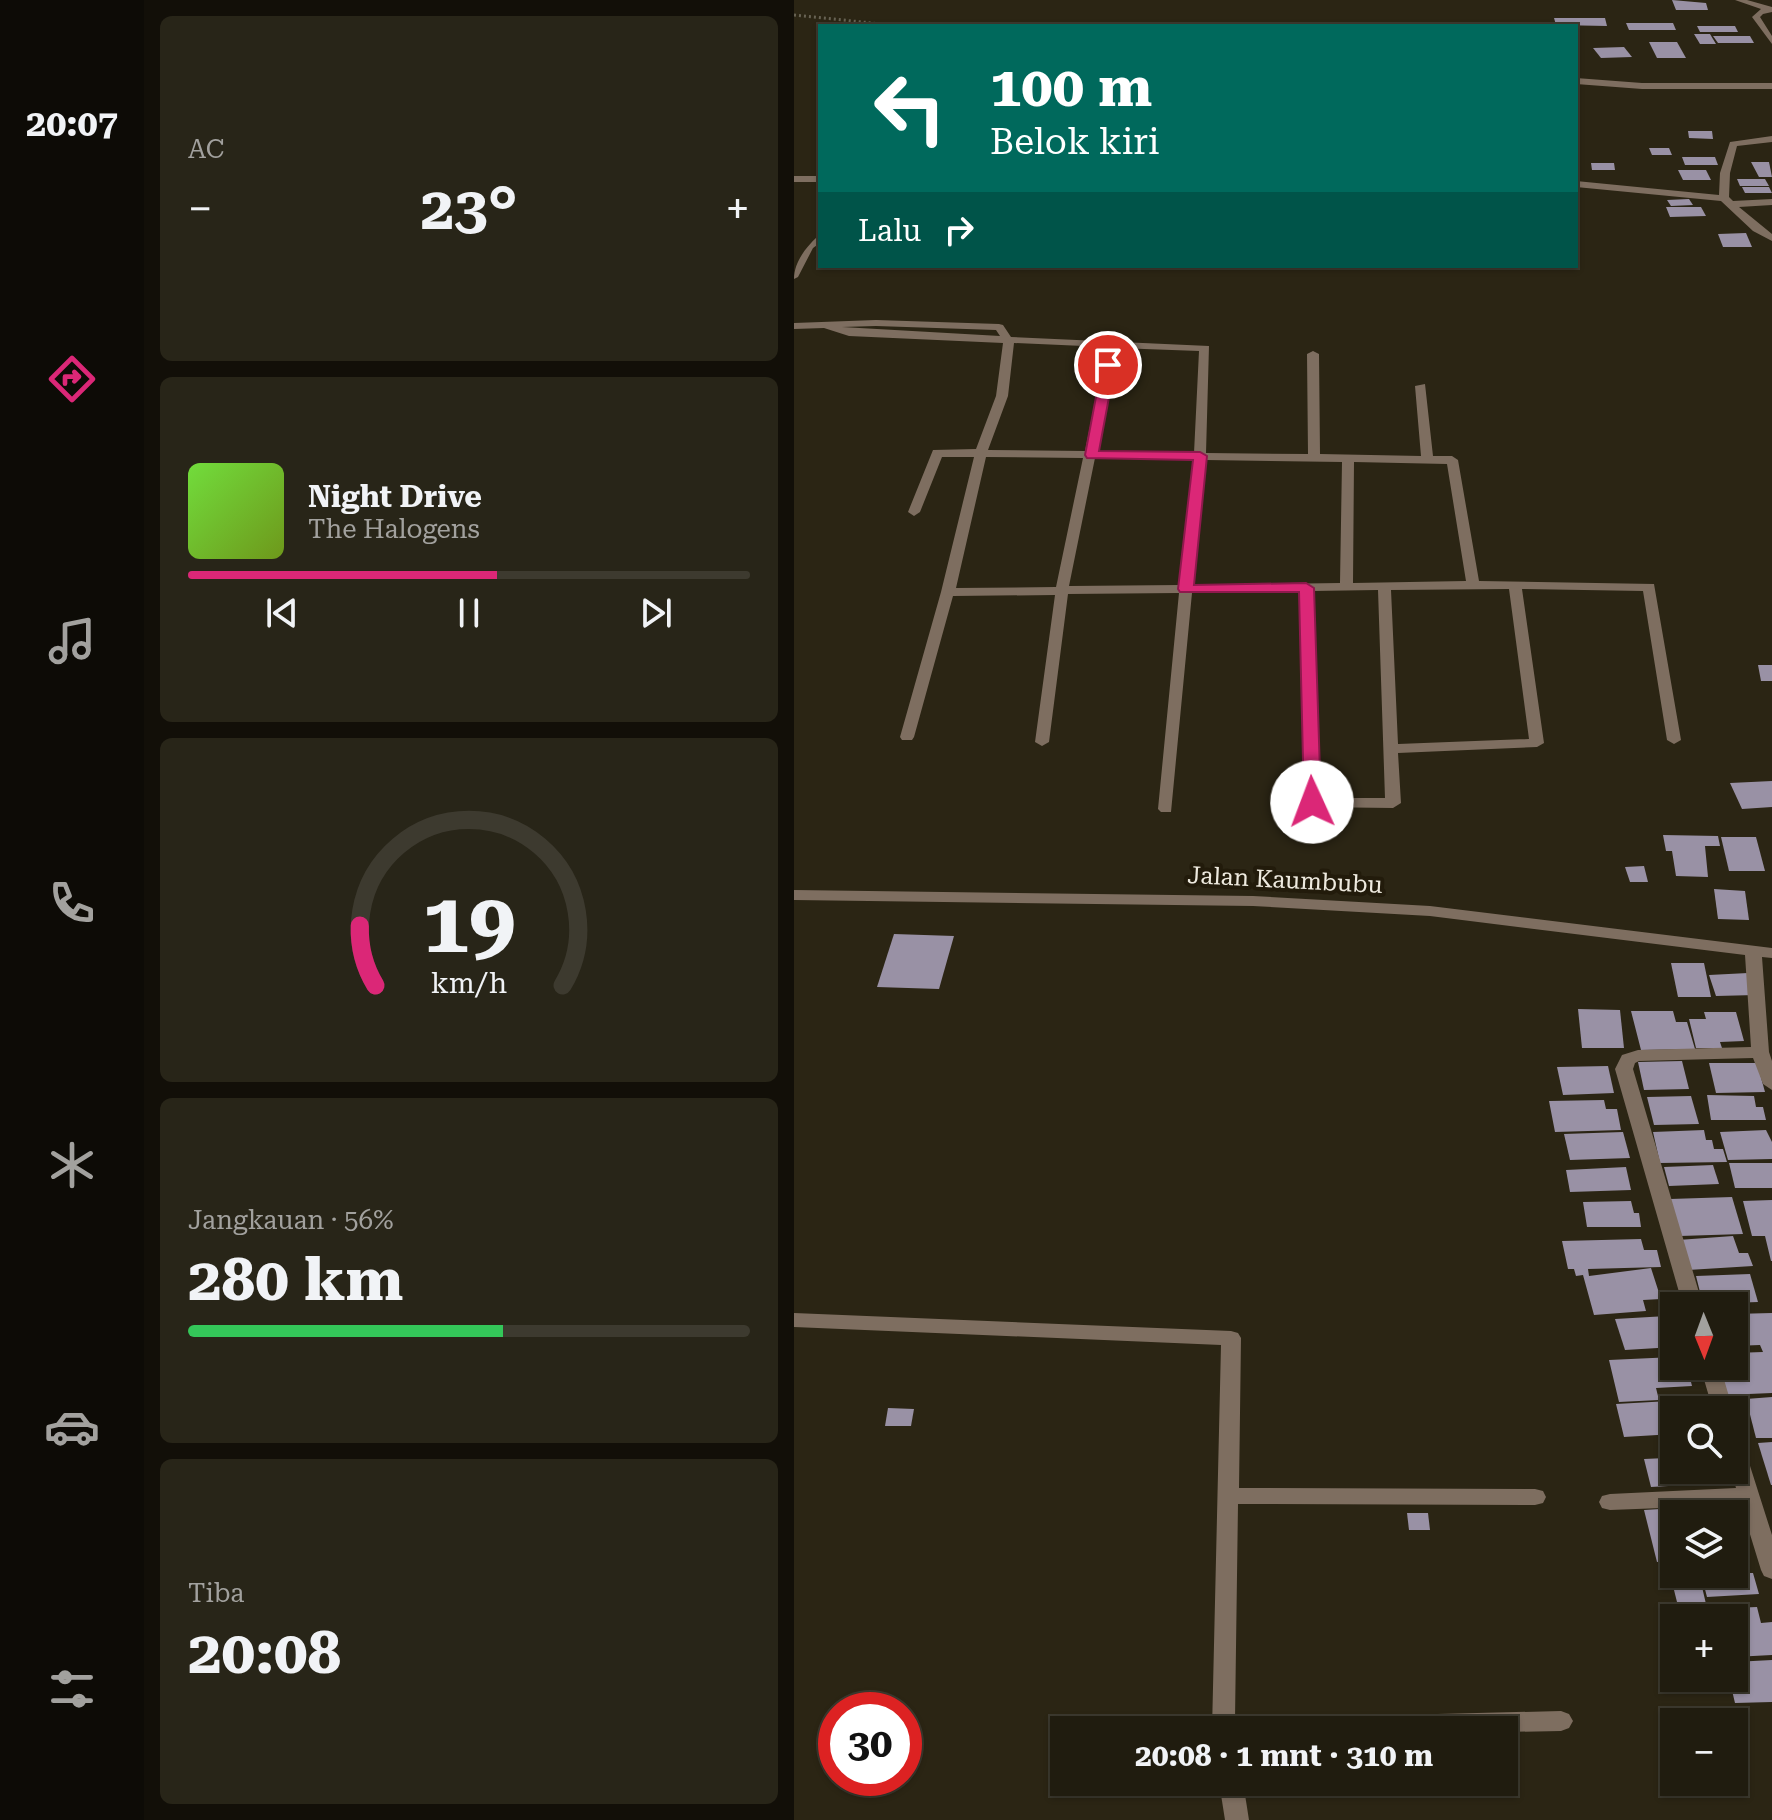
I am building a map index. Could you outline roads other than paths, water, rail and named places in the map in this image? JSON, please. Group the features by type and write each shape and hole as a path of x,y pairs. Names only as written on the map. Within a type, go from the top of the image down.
{"street":[{"path":"1739,0 1772,10"},
{"path":"1772,10 1760,12 1756,17 1772,42"},
{"path":"1578,81 1642,86 1772,86"},
{"path":"1772,139 1733,144 1725,173 1728,201 1757,229 1772,238"},
{"path":"794,179 818,179"},
{"path":"1578,184 1728,201 1772,202"},
{"path":"794,326 829,327 849,333 1205,348 1200,456 1166,809"},
{"path":"907,737 948,592 981,453 1002,396 1009,341"},
{"path":"1042,742 1062,591 1112,345"},
{"path":"1313,354 1314,458"},
{"path":"1421,386 1427,460"},
{"path":"914,512 937,453 1452,460 1473,585"},
{"path":"1346,587 1348,458"},
{"path":"948,592 1473,585 1649,587 1674,740"},
{"path":"1391,749 1537,743 1515,586"},
{"path":"1306,588 1312,802 1393,803 1384,587"},
{"name":"Jalan Kaumbubu","path":"794,895 1253,901 1386,908 1772,953"},
{"path":"1753,951 1760,1052 1772,1084"},
{"path":"1689,1292 1624,1069 1628,1059 1638,1056 1760,1052"},
{"path":"794,1320 1231,1338 1223,1716"},
{"path":"1745,1484 1772,1570"},
{"path":"1228,1496 1535,1497"},
{"path":"1610,1502 1748,1496"},
{"path":"1518,1722 1561,1721"},
{"path":"1233,1796 1237,1820"}],"lane":[{"path":"794,277 810,247 818,241"}]}
